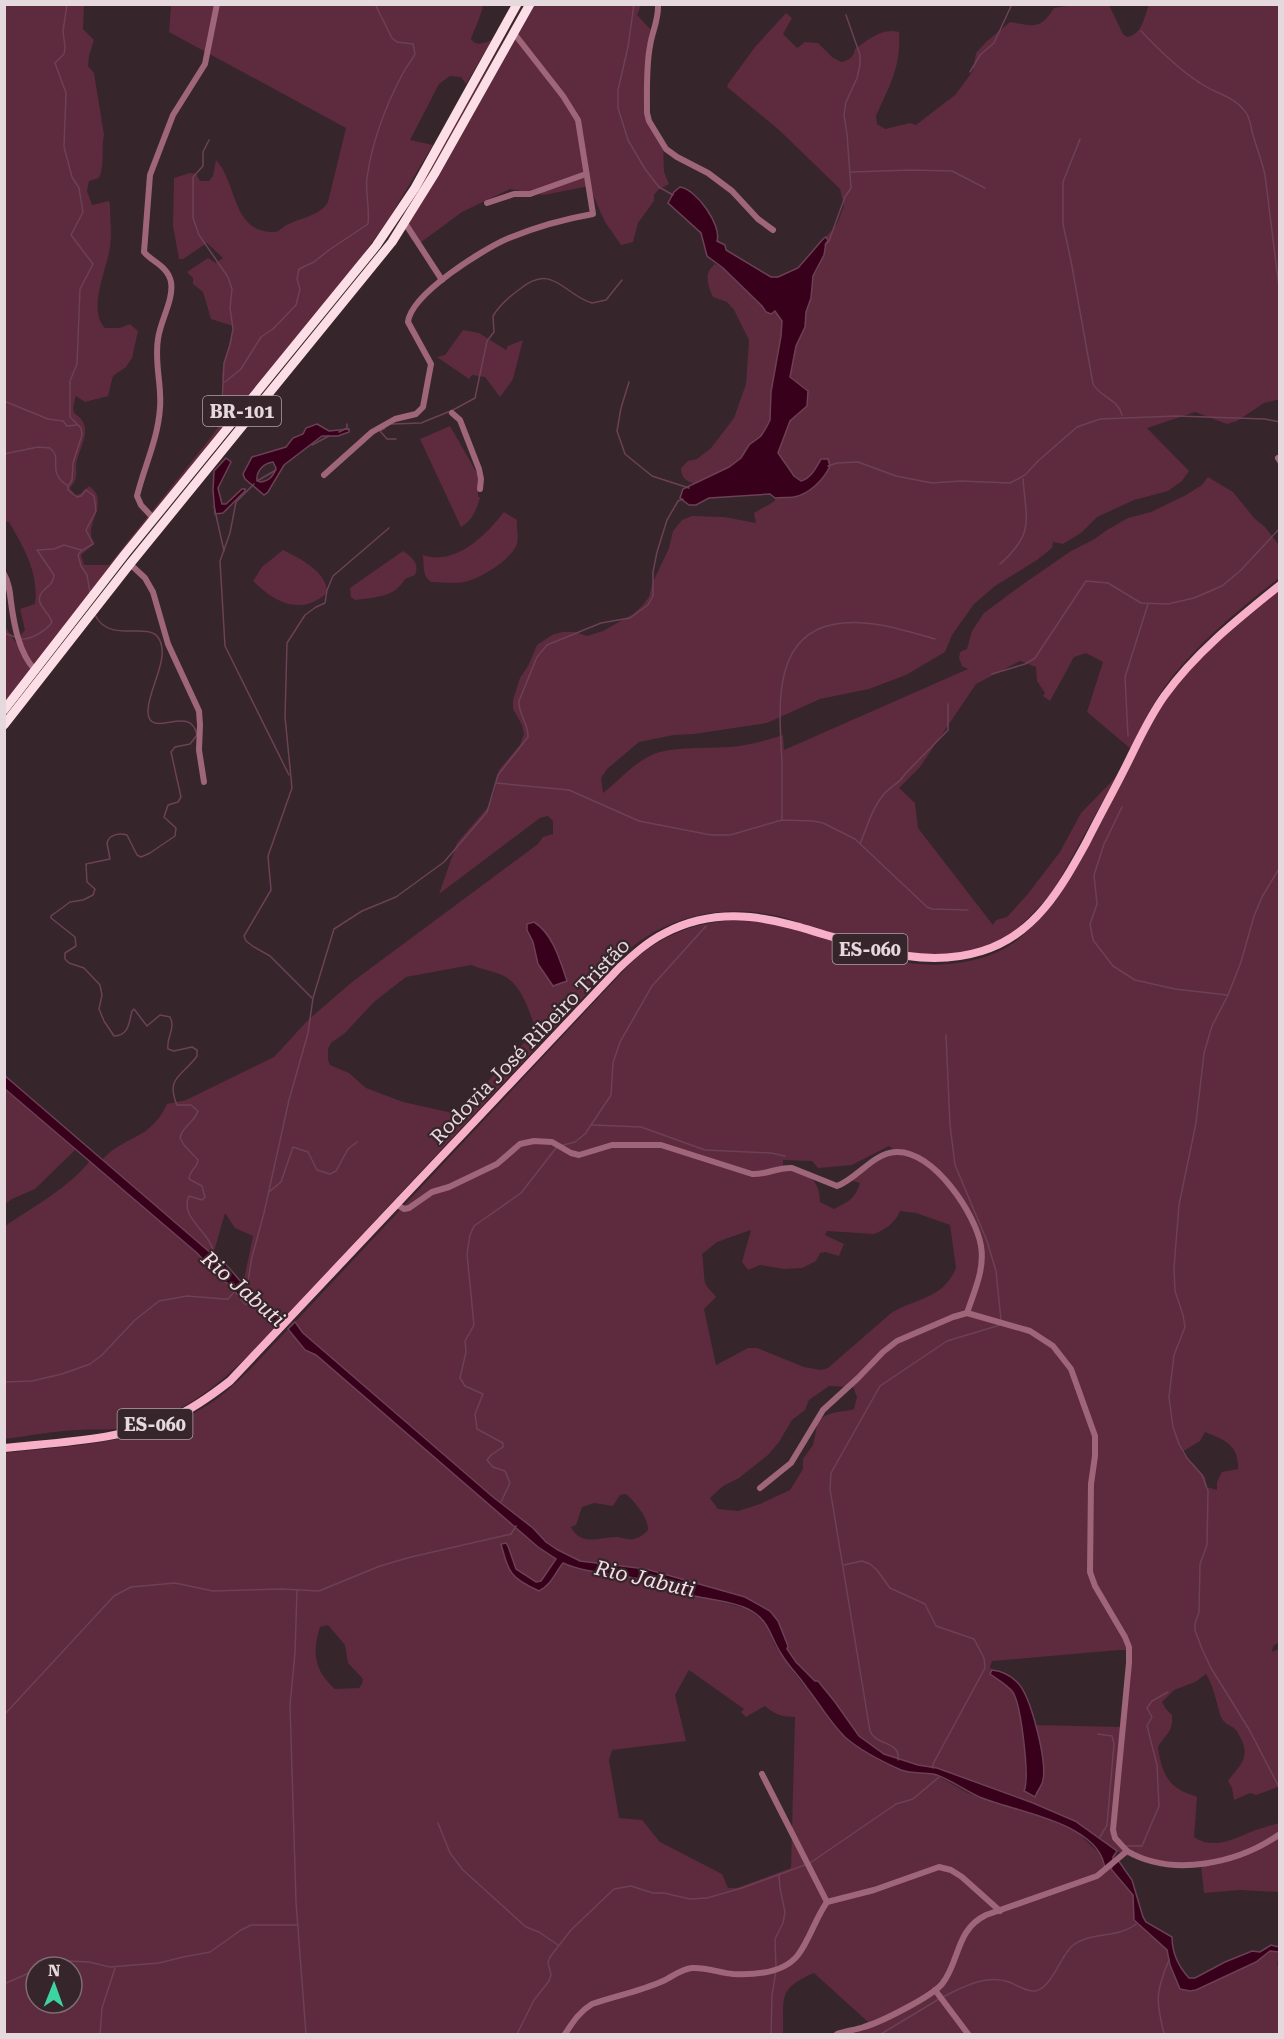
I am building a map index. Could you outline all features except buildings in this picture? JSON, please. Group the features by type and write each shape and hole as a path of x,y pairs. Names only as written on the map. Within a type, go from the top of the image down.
{"highway":[{"name":"BR-101","path":"4,725 92,614 97,598 154,519 350,280 390,227 426,168 518,4"},
{"name":"BR-101","path":"4,710 85,605 97,598 130,564 405,223 530,4"}],"main road":[{"name":"Rodovia José Ribeiro Tristão","path":"4,1448 107,1436 135,1430 173,1417 195,1406 230,1381 618,968 647,944 688,923 726,915 757,917 787,923 873,950 898,956 929,959 955,958 984,951 1017,934 1041,913 1065,882 1146,726 1166,694 1211,643 1280,585"}],"street":[{"path":"154,519 141,505 137,496 153,448 159,420 161,394 157,348 159,331 171,293 171,283 159,262 144,252 148,183 173,115 204,64 217,4"},
{"path":"658,4 658,17 650,45 647,113 649,121 663,144 673,155 708,173 736,194 758,219 773,230"},
{"path":"324,475 372,432 395,419 416,414 423,407 431,364 409,326 408,320 415,304 442,280 508,238 556,222 593,214 582,134 576,115 513,32"},
{"path":"488,203 514,194 530,194 586,174"},
{"path":"405,223 442,280"},
{"path":"452,413 460,420 481,479 480,489"},
{"path":"130,564 142,575 150,588 168,644 199,711 199,750 204,782"},
{"path":"4,574 23,651 27,661 35,670"},
{"path":"396,1204 407,1208 432,1192 449,1187 497,1164 520,1144 534,1141 552,1142 579,1155 612,1145 661,1145 752,1174 792,1168 837,1186 879,1157 891,1152 903,1152 925,1161 943,1178 963,1206 979,1239 981,1264 967,1313"},
{"path":"760,1488 791,1463 823,1410 883,1352 906,1336 967,1313 1038,1334 1062,1356 1073,1375 1095,1436 1091,1484 1090,1572 1095,1586 1125,1637 1129,1650 1113,1829 1115,1838 1139,1858 1161,1862 1206,1863 1243,1855 1280,1834"},
{"path":"762,1774 827,1902"},
{"path":"837,2034 870,2025 935,1990 944,1981 965,1933 981,1917 1100,1875 1128,1851"},
{"path":"565,2034 575,2018 592,2004 662,1981 684,1970 695,1968 744,1974 773,1970 793,1960 827,1902 874,1890 939,1867 951,1870 962,1877 1000,1911"},
{"path":"935,1990 968,2034"}],"shaded area":[{"path":"4,5 84,5 83,29 94,40 88,66 94,73 104,135 101,173 99,178 89,181 87,191 92,205 109,201 110,205 110,247 100,289 98,311 105,328 120,328 130,324 138,331 132,358 126,367 113,376 108,396 85,402 76,396 74,403 74,411 84,424 85,434 77,461 76,478 70,488 75,495 80,494 89,486 96,493 98,500 91,530 91,537 95,543 81,555 84,565 109,565 212,435 223,414 223,368 233,326 211,319 203,292 193,284 193,278 187,272 208,258 216,263 223,258 207,243 183,259 179,259 173,226 174,178 190,173 196,174 200,181 209,181 213,176 216,160 223,170 243,216 251,225 261,230 276,232 315,213 328,202 346,128 169,32 171,5 483,5 471,39 478,44 492,40 466,84 461,77 450,76 439,84 410,140 433,145 387,222 362,256 5,701 5,626 15,642 25,630 20,609 35,604 36,593 29,561 9,522 5,521"},
{"path":"524,5 641,5 637,15 652,31 646,119 654,134 663,143 664,172 669,184 654,195 654,201 638,223 633,242 621,245 605,222 589,186 544,195 510,189 462,212 420,243 412,233 404,212"},
{"path":"1074,5 1109,5 1123,34 1127,37 1132,36 1139,29 1149,5 1279,5 1280,399 1264,403 1237,421 1227,424 1195,412 1147,428 1189,471 1182,481 1168,491 1134,500 1097,517 1081,533 1063,544 1053,542 1052,548 1037,560 995,586 974,604 952,635 945,652 906,675 869,689 820,699 767,723 639,742 607,769 601,778 603,793 633,767 654,754 680,749 742,746 783,735 784,750 968,669 962,666 959,658 960,652 967,649 972,631 984,613 1071,551 1128,518 1151,512 1184,496 1202,485 1208,477 1233,492 1279,545 1279,578 1230,618 1171,678 1159,695 1131,749 1087,712 1103,662 1086,653 1074,657 1050,701 1043,696 1045,693 1037,681 1036,667 1020,661 976,684 920,767 899,788 915,803 918,828 993,925 996,920 1007,917 1027,895 1060,852 1081,813 1116,777 1054,890 1014,933 989,946 964,953 939,955 914,954 888,949 783,917 752,912 732,911 691,917 654,932 621,957 285,1317 256,1297 243,1284 253,1236 235,1228 225,1213 213,1255 102,1160 110,1152 153,1125 167,1104 186,1100 274,1057 308,1020 352,982 538,844 543,837 553,834 553,821 548,816 540,818 439,894 457,843 488,807 499,770 520,745 524,734 513,709 513,700 520,678 537,645 552,635 562,632 575,632 587,636 603,631 633,614 649,597 652,584 669,548 673,531 682,520 692,516 724,517 756,523 754,513 775,501 775,498 797,497 808,492 826,474 822,459 810,475 801,481 794,476 778,453 790,421 798,415 801,385 790,376 796,346 805,327 813,276 818,269 828,241 826,237 837,224 844,206 840,189 778,129 727,87 728,84 755,47 786,13 792,18 783,34 797,48 805,42 818,43 832,57 841,62 850,58 855,49 876,35 887,31 899,32 896,66 876,116 877,124 885,129 910,123 916,125 955,95 973,71 976,53 986,42 1010,22 1031,25 1040,23 1054,8","holes":["471,965 509,979 520,991 536,1030 457,1114 403,1102 366,1088 349,1073 330,1065 328,1049 331,1043 345,1033 374,1002 406,977"]},
{"path":"715,264 723,268 766,312 775,310 782,321 781,336 771,392 770,420 761,436 749,445 741,458 729,467 695,484 685,479 681,468 688,461 697,459 711,448 734,418 746,384 749,340 734,310 727,302 713,297 708,284 708,275"},
{"path":"463,330 479,333 506,350 508,346 523,340 513,379 500,397 485,377 472,375 469,379 437,357 445,355"},
{"path":"450,426 478,475 478,496 480,498 471,518 461,527 420,439"},
{"path":"504,512 517,520 517,544 509,556 486,573 471,580 452,583 428,580 424,570 423,555 447,556 458,552 479,539"},
{"path":"283,550 318,572 326,585 327,593 308,604 298,605 279,601 261,589 253,581 262,567"},
{"path":"403,551 416,564 415,575 405,579 395,590 383,596 355,600 351,597 350,588"},
{"path":"1279,588 1280,1642 1273,1646 1272,1652 1279,1649 1279,1790 1278,1787 1256,1795 1250,1793 1234,1800 1228,1781 1244,1758 1244,1747 1236,1730 1225,1723 1221,1717 1206,1674 1195,1682 1174,1690 1162,1702 1172,1715 1172,1721 1170,1730 1158,1747 1166,1776 1174,1786 1197,1797 1194,1837 1200,1841 1221,1843 1279,1823 1279,1892 1240,1890 1204,1893 1201,1865 1138,1860 1117,1851 1075,1821 1033,1803 937,1768 918,1765 884,1754 859,1736 835,1702 796,1662 787,1649 788,1646 778,1621 761,1605 745,1597 646,1569 580,1561 558,1550 303,1333 295,1322 629,965 662,940 700,925 740,920 795,927 890,959 922,964 940,965 976,960 1008,947 1045,913 1065,886 1164,701 1204,655","holes":["889,1146 898,1153 877,1158 849,1180 860,1183 856,1193 847,1202 834,1209 820,1202 817,1187 810,1177 783,1169 783,1160 812,1161 818,1168 852,1165","900,1211 916,1213 950,1225 956,1268 950,1279 936,1293 890,1314 828,1368 821,1370 804,1367 757,1348 748,1348 716,1365 704,1309 716,1297 704,1279 702,1254 717,1242 751,1230 742,1262 748,1270 760,1265 784,1269 802,1268 816,1261 820,1253 839,1256 844,1244 825,1235 827,1231 874,1234 886,1228 896,1219","829,1386 853,1387 857,1397 854,1409 831,1413 818,1421 813,1445 803,1459 803,1469 790,1490 738,1511 718,1509 710,1498 723,1486 739,1478 768,1455 792,1420 805,1410 809,1400","1205,1432 1229,1444 1236,1454 1238,1469 1222,1472 1217,1482 1217,1490 1207,1487 1205,1477 1182,1452 1200,1441","626,1494 637,1505 648,1530 634,1539 612,1537 592,1540 581,1537 571,1527 576,1525 582,1507 594,1503 613,1506 620,1495","1127,1650 1121,1727 1035,1725 1044,1771 1035,1796 1024,1791 1025,1757 1022,1725 1016,1699 1011,1689 990,1674 992,1670 990,1667 992,1661"]},
{"path":"5,1089 76,1149 35,1189 5,1204"},
{"path":"90,1161 197,1253 223,1281 278,1325 224,1378 186,1405 164,1416 141,1424 115,1429 50,1432 5,1439 4,1227 61,1189"},
{"path":"288,1329 305,1350 316,1355 538,1547 557,1559 541,1581 536,1582 515,1569 502,1544 511,1574 532,1588 558,1569 563,1563 577,1569 640,1580 747,1609 766,1623 774,1644 790,1668 845,1737 914,1773 934,1774 968,1793 994,1803 1028,1811 1076,1831 1113,1864 1111,1869 1133,1895 1134,1920 1167,1950 1170,1965 1180,1989 1256,1962 1270,1951 1279,1952 1277,1965 1280,1968 1279,2034 850,2034 868,2022 814,1973 788,1990 783,2003 783,2034 5,2034 4,1453 90,1444 146,1432 173,1423 223,1394","holes":["328,1625 345,1645 348,1663 363,1679 359,1688 335,1689 319,1668 316,1645 320,1627","689,1670 744,1709 741,1712 746,1717 765,1706 778,1714 795,1717 791,1868 737,1888 728,1888 722,1874 660,1842 642,1820 619,1818 609,1760 612,1750 686,1741 675,1695"]}],"water":[{"path":"680,187 693,194 712,217 718,234 717,241 725,245 726,250 771,277 778,277 798,268 823,239 826,237 828,241 824,255 813,276 805,327 796,346 790,377 808,391 807,406 790,421 778,453 794,476 801,481 810,475 821,459 828,459 830,466 824,476 806,493 775,498 770,494 709,498 696,505 689,505 680,498 683,489 729,467 741,458 749,445 761,436 766,428 770,420 771,392 782,321 775,311 771,314 766,312 723,268 707,256 701,233 668,203"},
{"path":"317,424 329,431 349,429 349,432 338,436 322,436 284,465 264,495 245,479 243,474 252,457 286,447 293,438 303,434 306,428","holes":["273,462 276,468 268,480 260,482 257,480 259,471 264,466"]},
{"path":"226,458 231,462 218,488 222,504 226,504 242,489 245,491 223,513 215,514 214,471"},
{"path":"534,922 551,940 567,981 553,986 538,964 533,942 527,930 527,924"},
{"name":"Rio Jabuti","path":"4,1075 223,1262 253,1294 285,1317 278,1325 251,1304 245,1304 229,1284 223,1281 197,1253 5,1089"},
{"name":"Rio Jabuti","path":"295,1322 303,1333 558,1550 580,1561 646,1569 745,1597 770,1611 778,1621 788,1646 787,1649 796,1662 815,1681 818,1681 859,1736 884,1754 918,1765 937,1768 1033,1803 1075,1821 1117,1851 1113,1857 1113,1863 1118,1860 1132,1880 1143,1917 1146,1922 1172,1937 1176,1959 1189,1978 1195,1978 1252,1951 1260,1952 1271,1945 1279,1947 1279,1952 1270,1951 1256,1962 1196,1990 1180,1989 1170,1965 1167,1950 1134,1920 1133,1895 1111,1869 1113,1865 1105,1870 1100,1854 1089,1841 1074,1830 982,1798 939,1776 901,1770 858,1747 846,1738 830,1720 785,1659 765,1624 748,1609 634,1578 589,1571 563,1563 550,1582 539,1591 522,1582 512,1574 501,1544 506,1543 508,1546 516,1569 536,1582 541,1581 556,1559 538,1547 316,1355 305,1350 288,1329"},
{"path":"992,1670 1012,1677 1028,1700 1040,1744 1044,1771 1035,1797 1024,1791 1026,1771 1019,1709 1010,1688 990,1674"}],"waterway":[{"path":"67,4 63,31 64,54 55,63 66,93 64,147 72,177 79,188 83,212 71,235 93,264 80,289 77,364 70,381 70,417 81,428 82,435 69,485"},
{"path":"225,382 241,369 261,337 273,329 296,305 300,289 297,279 299,269 314,262 368,224 367,183 372,151 391,98 415,54 413,44 397,42 392,38 375,4"},
{"path":"634,4 628,47 618,90 618,108 628,140 645,169 659,187 673,195"},
{"path":"970,72 980,55 994,43 1012,4"},
{"path":"825,245 829,241 845,197 851,188 844,115 846,102 857,78 860,55 846,15"},
{"path":"1141,31 1184,72 1240,105 1248,116 1265,175 1280,295"},
{"path":"1080,139 1063,182 1063,224 1093,384 1117,405 1122,415"},
{"path":"209,140 203,152 203,166 193,177 193,218 199,235 228,277 232,289 230,308 233,329 224,363 221,427"},
{"path":"851,172 952,171 985,188"},
{"path":"392,424 421,423 475,398 487,341 494,332 493,316 509,298 531,282 550,279 592,303 606,300 622,280"},
{"path":"629,382 617,431 625,454 652,476 689,488"},
{"path":"4,401 48,419 63,421 67,426 77,425"},
{"path":"828,466 858,462 896,476 932,483 960,481 1010,483 1025,475 1077,427 1100,419 1176,416 1265,419 1280,422"},
{"path":"339,432 347,428 347,424"},
{"path":"385,428 380,431 387,439 396,439"},
{"path":"312,445 329,436"},
{"path":"4,454 38,447 50,448 54,452 57,475 68,486"},
{"path":"257,481 276,470"},
{"path":"1000,564 1019,543 1026,525 1023,479"},
{"path":"254,484 236,502 230,533 220,561 225,646 289,775"},
{"path":"68,486 68,490 77,497 86,490 94,496 96,511 86,530 93,544 78,555 87,575 90,592"},
{"name":"Rio Jabuti","path":"247,1287 289,1100 308,1033 313,998 334,929 362,911 396,897 444,862 487,812 498,775 528,737 519,701 537,657 547,645 601,623 630,618 648,605 653,596 653,572 667,520 678,501 683,499"},
{"path":"214,506 224,551"},
{"path":"312,998 270,956 246,941 244,936 271,890 268,856 292,788 285,717 287,643 305,615 325,603 333,576 389,528"},
{"path":"992,674 1025,664 1035,658 1086,581 1108,583 1141,603 1168,604 1194,598 1222,586 1241,570 1280,528"},
{"path":"20,639 38,634 52,622 39,599 52,582 54,575 37,550 54,549 64,545 81,550"},
{"path":"1128,736 1125,677 1148,604"},
{"name":"Rio Jabuti","path":"95,615 109,628 118,631 144,631 157,636 162,653 149,703 150,720 155,723 187,722 193,726 197,735 190,744 175,747 171,752 181,797 178,802 168,805 164,817 176,828 175,836 141,857 137,855 127,835 112,836 107,843 110,859 86,864 87,882 95,889 93,895 83,900 70,902 51,918 75,937 76,946 65,953 65,959 69,963 84,968 100,985 102,995 99,1009 114,1036 123,1034 134,1009 147,1026 160,1015 170,1017 172,1025 168,1049 174,1051 192,1047 197,1050 197,1056 177,1078 173,1088 177,1105 191,1105 198,1111 183,1130 180,1138 198,1160 189,1179 202,1186 205,1197 202,1200 189,1196 187,1203 190,1215 207,1238 214,1257"},
{"path":"782,819 780,701 789,660 799,644 814,631 835,624 847,623 885,626 935,639"},
{"path":"4,633 15,637"},
{"path":"860,844 880,799 948,730 948,704"},
{"path":"496,783 569,790 639,821 711,835 730,835 782,820 823,823 855,839 927,907 968,910"},
{"path":"1122,807 1104,844 1094,875 1097,904 1090,924 1093,940 1113,966 1135,980 1175,989 1227,995"},
{"path":"1280,867 1262,897 1254,916 1241,962 1212,1026 1204,1053 1196,1123 1179,1205 1174,1268 1175,1291 1185,1327 1174,1355 1169,1397 1173,1427 1179,1444 1187,1458 1202,1475 1208,1491 1207,1545 1200,1564 1199,1612 1195,1630 1211,1668 1250,1731 1280,1789"},
{"path":"563,1145 575,1142 585,1134 611,1095 613,1063 620,1042 652,986 706,926"},
{"path":"946,1035 950,1125 955,1165 987,1241 996,1271 1001,1320"},
{"path":"592,1125 641,1127 705,1150 771,1153 785,1156"},
{"path":"269,1192 281,1182 293,1147 308,1152 317,1170 330,1174 336,1171 348,1149 357,1142"},
{"path":"501,1502 510,1483 505,1471 493,1467 487,1460 503,1447 503,1443 477,1429 475,1414 483,1394 465,1386 460,1378 466,1352 465,1341 474,1325 467,1254 474,1226 521,1193 556,1148"},
{"name":"Rio Jabuti","path":"4,1382 32,1381 90,1364 102,1355 135,1320 159,1301 187,1296 228,1299 235,1291"},
{"path":"898,1760 896,1750 877,1739 870,1731 830,1489 831,1473 880,1386 947,1341 1000,1325"},
{"path":"4,1715 114,1596 131,1587 175,1583 213,1591 282,1589 319,1591 380,1566 511,1534 516,1526"},
{"path":"844,1565 862,1561 870,1564 890,1588 925,1604 936,1626 974,1639 984,1658 985,1668 933,1764 933,1768"},
{"path":"297,1591 295,1653 290,1705 296,1902 306,2034"},
{"path":"1125,1846 1142,1846 1159,1806 1157,1765 1147,1726 1152,1717 1147,1708 1152,1701 1168,1692"},
{"path":"1098,1734 1112,1736 1114,1744 1107,1825 1100,1837"},
{"path":"810,1863 896,1804 913,1799 939,1777"},
{"path":"438,1823 450,1853 463,1870 526,1927 539,1932 558,1945"},
{"path":"517,2034 534,2000 549,1981 550,1957 571,1930 614,1889 631,1886 653,1893 690,1899 707,1898 805,1865"},
{"path":"776,1967 775,1939 783,1923 785,1912 779,1875"},
{"path":"943,1997 975,1983 992,1980 1009,1982 1028,1990 1041,1989 1051,1979 1063,1957 1079,1941 1121,1932 1136,1924"},
{"path":"84,1962 110,1967 159,1963 210,1952 251,1925 298,1925"},
{"path":"1164,2034 1158,1997 1169,1960"},
{"path":"100,2034 102,2008 115,1968"},
{"path":"771,2034 772,1995 776,1971"},
{"path":"4,1984 24,1975"},
{"path":"881,2034 939,1999"},
{"path":"307,2034 323,2034"}]}
